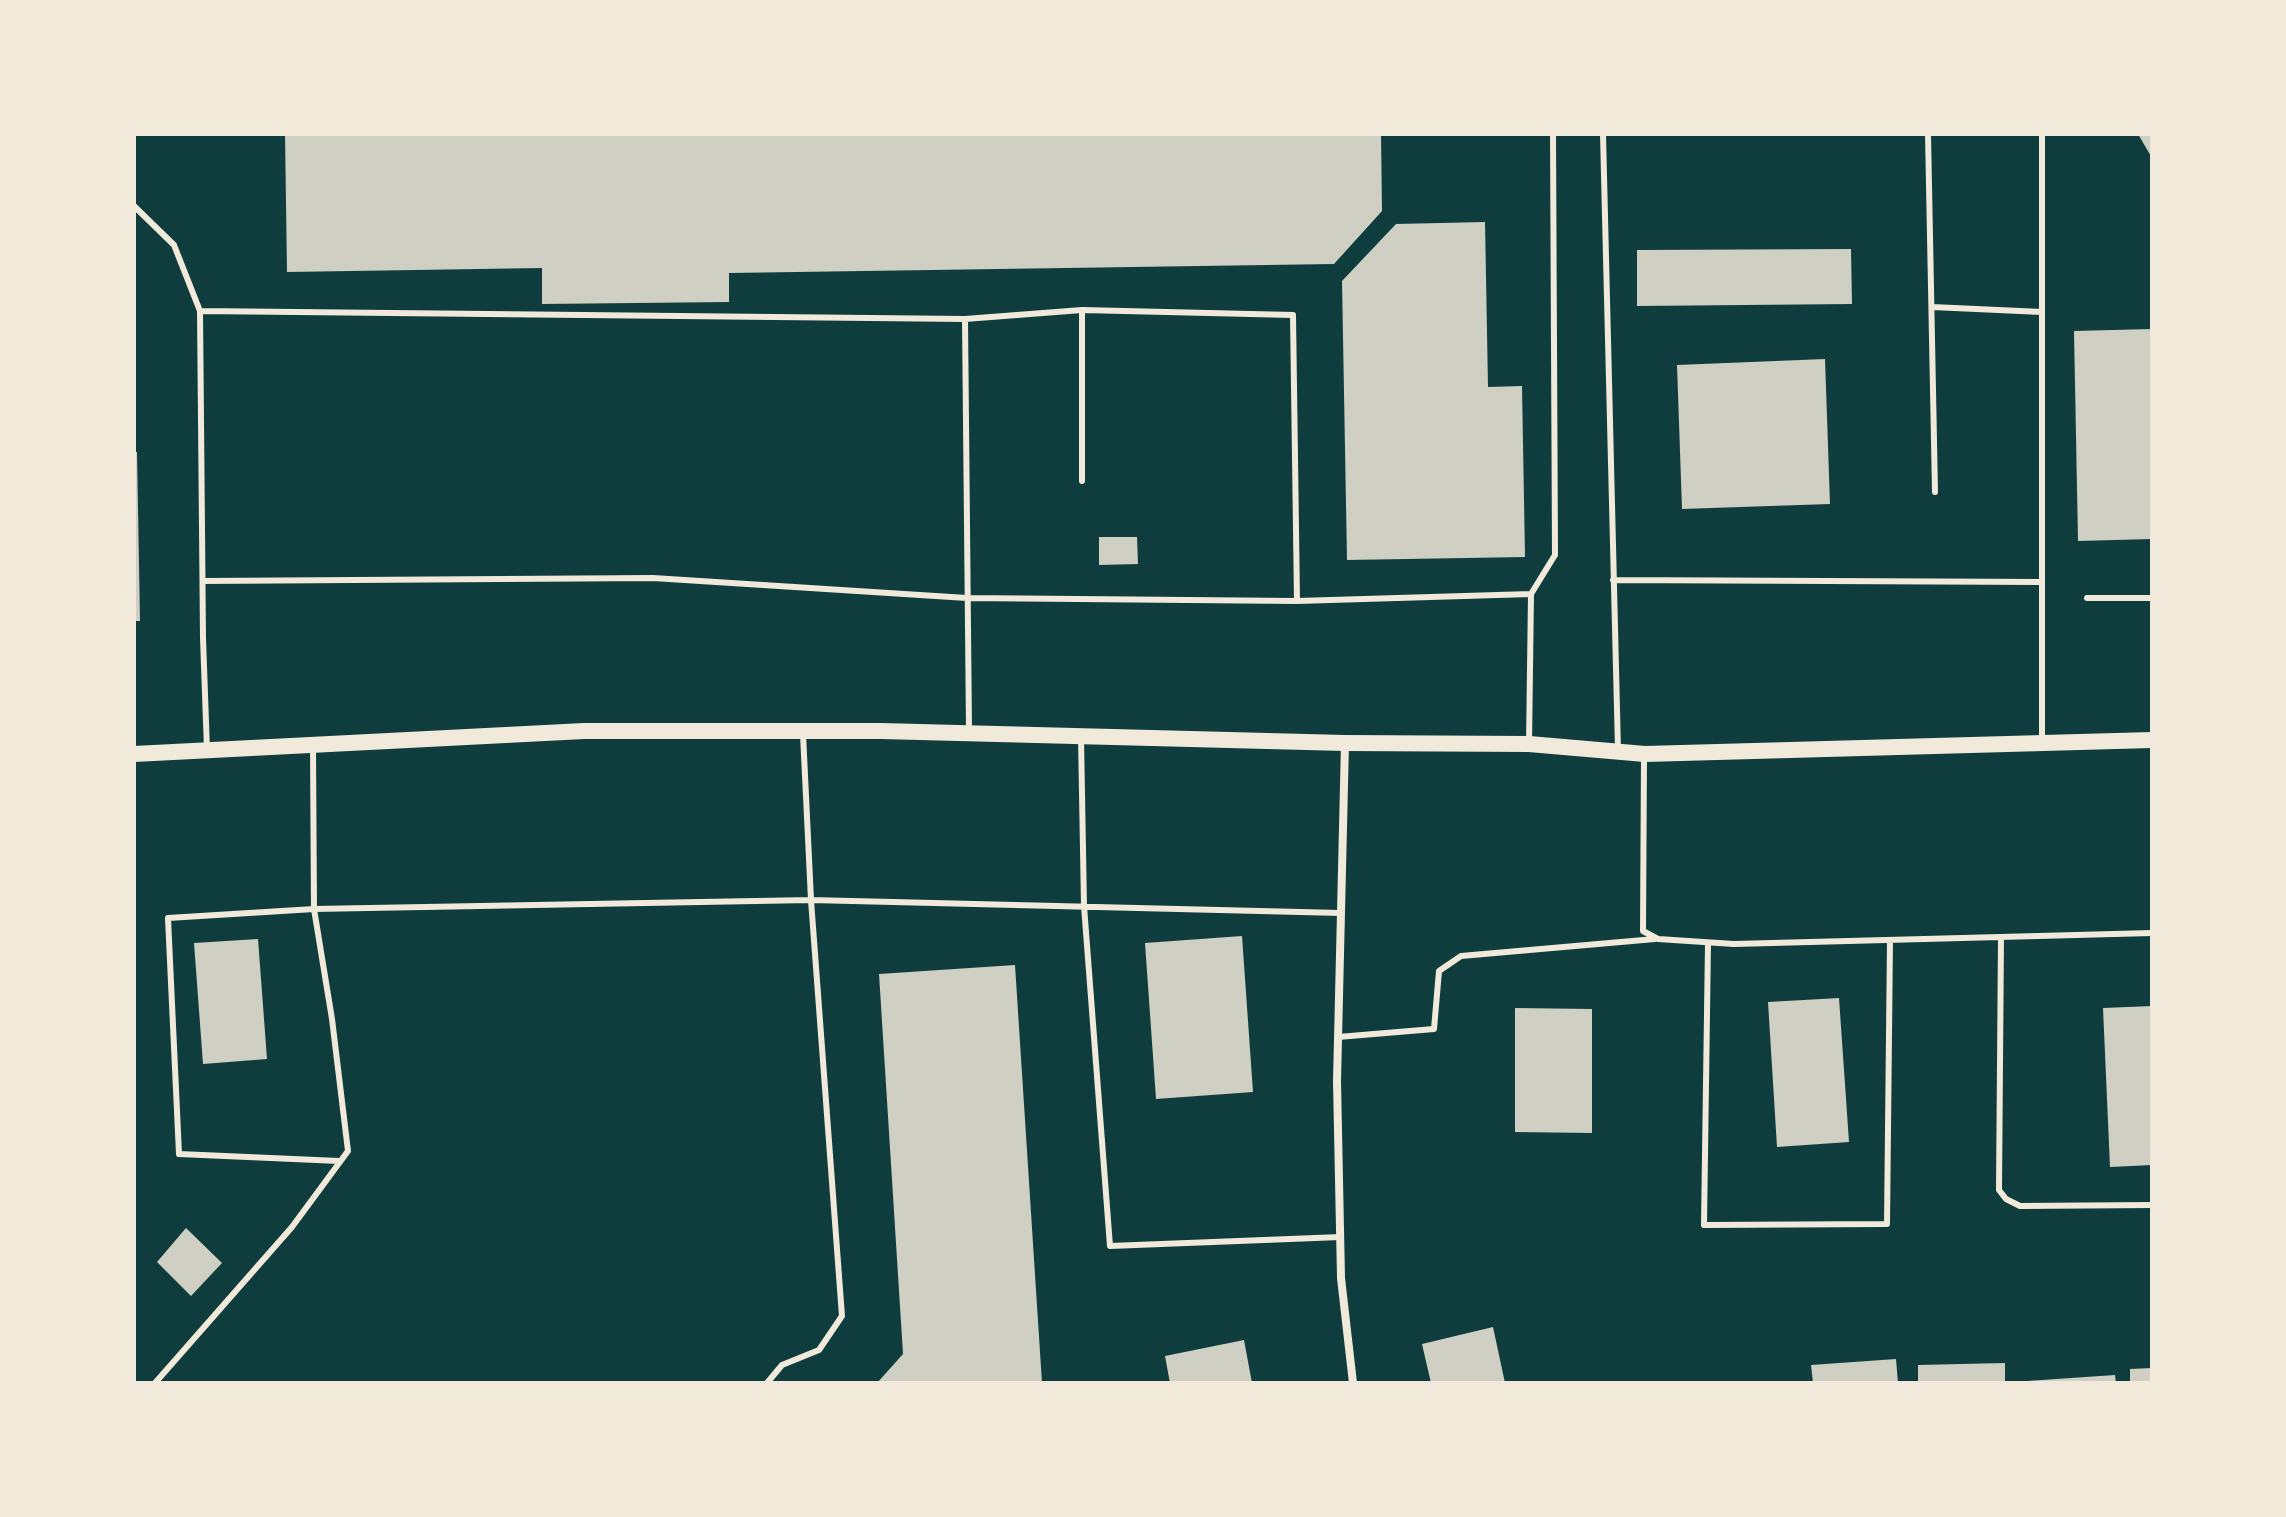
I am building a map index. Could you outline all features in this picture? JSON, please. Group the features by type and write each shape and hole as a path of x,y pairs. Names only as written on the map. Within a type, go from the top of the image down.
{"main road":[{"path":"134,754 584,731 969,733 1345,743 1529,744 1645,754 2152,740"}],"street":[{"path":"1345,743 1338,1037 1341,1278 1353,1383"}],"lane":[{"path":"1529,744 1531,594 1555,555 1553,134"},
{"path":"1603,134 1618,751"},
{"path":"1928,134 1935,492"},
{"path":"2042,134 2042,743"},
{"path":"134,206 174,245 200,311 207,750"},
{"path":"1932,307 2042,312"},
{"path":"200,311 965,319 1082,310 1293,315 1297,601"},
{"path":"1082,310 1082,481"},
{"path":"965,319 969,733"},
{"path":"203,581 653,578 967,598 1297,601 1531,594"},
{"path":"1613,580 2042,582"},
{"path":"2087,598 2152,598"},
{"path":"767,1383 782,1365 819,1350 842,1316 811,900 803,731"},
{"path":"1081,736 1084,906 1110,1246 1341,1237"},
{"path":"155,1383 292,1227 348,1151 332,1019 314,909 313,744"},
{"path":"1645,754 1643,931 1658,939"},
{"path":"339,1161 179,1154 168,918 314,909 811,900 1341,913"},
{"path":"1338,1037 1434,1029 1439,971 1461,956 1658,939 1708,943 2152,933"},
{"path":"2001,937 1999,1190 2006,1199 2020,1206 2152,1205"},
{"path":"1708,943 1704,1225 1887,1224 1890,940"}],"building":[{"path":"285,134 1381,134 1382,211 1334,264 729,273 729,302 542,304 542,268 287,272"},
{"path":"2138,134 2152,134 2152,158"},
{"path":"1485,222 1488,387 1522,386 1525,557 1347,560 1342,281 1396,224"},
{"path":"1851,249 1852,304 1637,306 1637,250"},
{"path":"2152,329 2152,539 2078,541 2074,331"},
{"path":"1825,359 1830,504 1682,509 1677,365"},
{"path":"134,452 137,452 140,621 134,621"},
{"path":"1099,537 1137,537 1138,564 1099,565"},
{"path":"1242,936 1253,1092 1156,1099 1145,943"},
{"path":"258,939 267,1059 203,1064 194,943"},
{"path":"1015,965 1042,1383 877,1383 903,1354 879,974"},
{"path":"1839,998 1849,1142 1777,1147 1768,1002"},
{"path":"2152,1006 2152,1165 2110,1167 2103,1008"},
{"path":"1515,1008 1592,1009 1592,1133 1515,1132"},
{"path":"186,1228 222,1263 191,1296 157,1262"},
{"path":"1493,1327 1505,1383 1431,1383 1422,1344"},
{"path":"1244,1340 1252,1383 1170,1383 1165,1356"},
{"path":"1896,1359 1898,1383 1813,1383 1811,1365"},
{"path":"2005,1363 2005,1383 1918,1383 1918,1365"},
{"path":"2152,1368 2152,1383 2130,1383 2130,1369"},
{"path":"2115,1375 2116,1383 2027,1383 2027,1381"}]}
